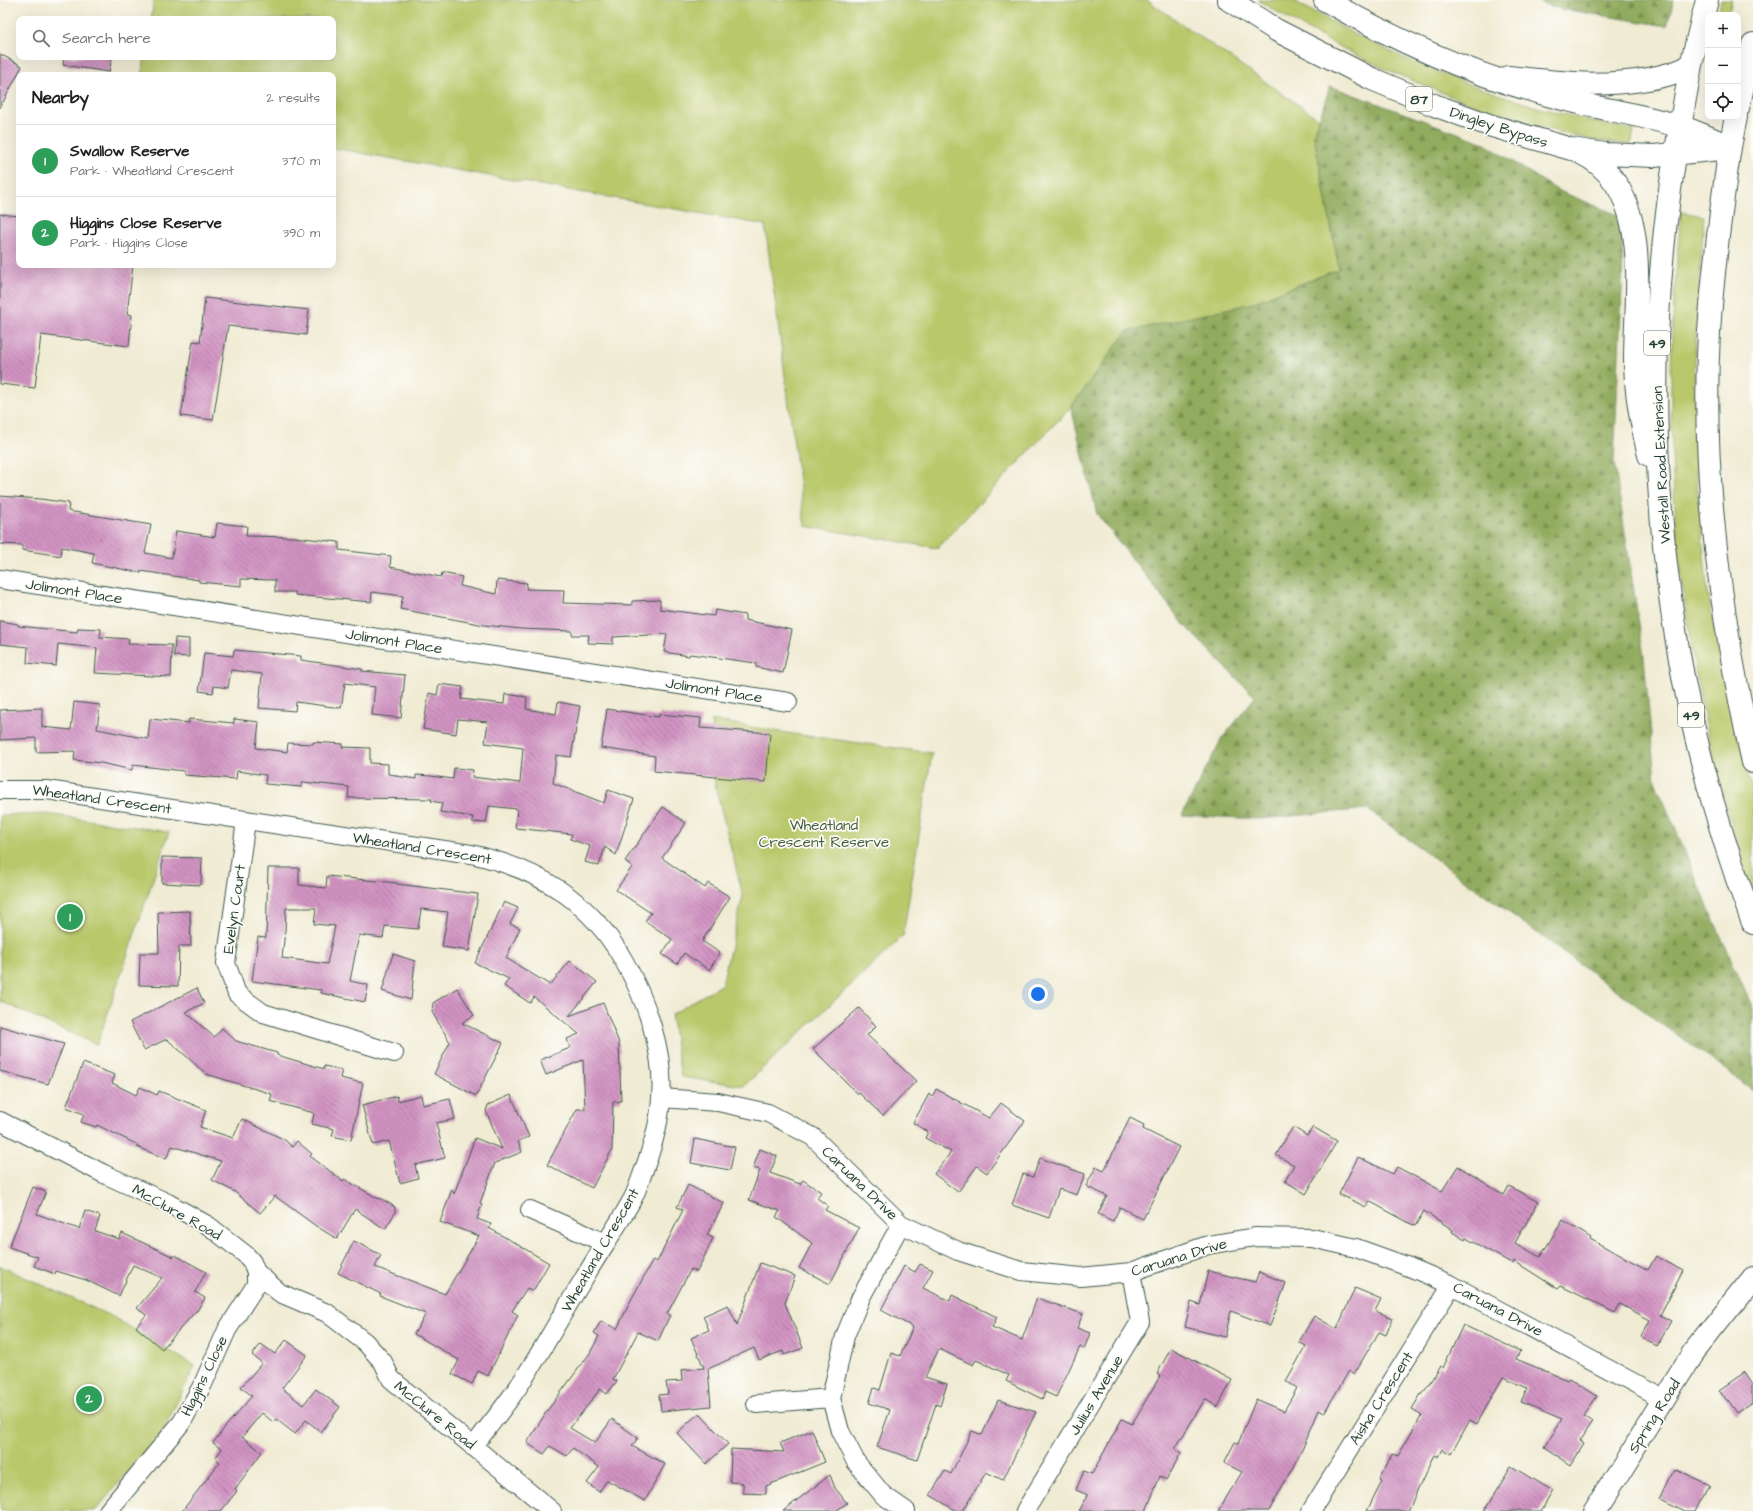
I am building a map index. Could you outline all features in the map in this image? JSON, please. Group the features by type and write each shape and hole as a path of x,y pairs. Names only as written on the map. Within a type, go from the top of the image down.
{"main road":[{"name":"Dingley Bypass","path":"1229,0 1276,30 1372,79 1404,93 1492,126 1571,149 1622,156 1654,156 1675,154"},
{"path":"1324,0 1363,22 1452,63 1482,75 1585,105 1680,127 1730,147"},
{"name":"Westall Road Extension","path":"1707,0 1692,65 1675,154 1662,265 1657,342 1657,429 1661,500 1673,624 1684,683 1706,779 1743,898 1753,923"},
{"path":"1741,95 1753,44"},
{"path":"1482,75 1575,84 1603,85 1662,76 1682,70 1692,65"},
{"path":"1735,120 1718,231 1713,282 1708,385 1709,453 1719,573 1729,645 1753,762"},
{"name":"87","path":"1675,154 1730,147"},
{"path":"1571,149 1590,157 1612,176 1621,191 1630,215 1638,270 1635,360 1640,419 1661,500"},
{"name":"Spring Road","path":"1594,1511 1693,1353 1753,1278"},
{"name":"Spring Road","path":"1717,1323 1753,1293"}],"street":[{"name":"Jolimont Place","path":"0,579 788,702"},
{"name":"Wheatland Crescent","path":"0,790 47,790 471,854 495,860 526,872 571,897 585,910 610,939 630,971 650,1020 655,1040 660,1067 661,1098 652,1148 634,1197 523,1379 473,1447"},
{"name":"Evelyn Court","path":"246,820 226,963 237,994 263,1013 394,1053"},
{"name":"Caruana Drive","path":"661,1098 718,1102 768,1113 812,1137 901,1224 958,1251 1021,1271 1081,1277 1131,1272 1208,1245 1255,1237 1312,1238 1356,1248 1409,1267 1452,1285 1664,1399"},
{"name":"McClure Road","path":"0,1122 104,1174 168,1203 209,1226 246,1254 252,1262 256,1272 280,1293 326,1312 365,1342 378,1355 391,1379 552,1511"},
{"path":"530,1210 605,1243"},
{"path":"901,1224 860,1297 845,1336 831,1398 840,1431 856,1462 883,1495 906,1511"},
{"name":"Higgins Close","path":"108,1511 182,1422 203,1384 227,1330 256,1285 256,1272"},
{"name":"Julius Avenue","path":"1025,1511 1140,1322 1131,1272"},
{"name":"Aisha Crescent","path":"1311,1511 1452,1285"},
{"path":"756,1404 831,1398"}],"green space":[{"path":"154,0 1147,0 1319,119 1314,136 1339,269 1249,304 1126,332 1071,407 937,548 805,526 765,225 336,149 336,72 142,72 144,60 336,60 336,16 151,16"},
{"path":"1258,0 1292,0 1354,34 1404,58 1471,85 1537,107 1589,121 1634,130 1631,145 1600,141 1554,131 1444,94 1349,51"},
{"path":"1536,0 1674,0 1667,26 1556,8"},
{"path":"1721,0 1732,0 1729,12 1719,12"},
{"path":"1330,86 1482,142 1557,190 1623,217 1622,289 1614,461 1644,657 1655,780 1753,1009 1753,1090 1367,809 1260,819 1182,815 1221,740 1255,697 1185,626 1097,514 1071,407 1126,332 1249,304 1339,269 1314,136"},
{"path":"1681,212 1704,216 1695,350 1694,396 1697,486 1707,586 1715,635 1725,688 1753,794 1753,894 1717,771 1691,645 1682,581 1672,453 1671,389 1673,323"},
{"name":"Wheatland Crescent Reserve","path":"711,720 787,733 932,753 903,936 744,1086 681,1077 671,1015 722,984 743,896 715,785"},
{"path":"47,814 169,832 97,1045 0,1001 0,815"},
{"path":"0,1266 113,1317 195,1366 162,1432 95,1511 0,1511"}],"building":[{"path":"0,54 22,66 19,72 16,72 16,77 0,108"},
{"path":"64,60 111,60 109,72 63,65"},
{"path":"0,214 16,216 16,268 133,268 127,314 132,315 129,346 41,335 35,388 0,384"},
{"path":"205,298 309,310 306,335 228,326 213,420 181,416 193,341 200,342"},
{"path":"0,496 69,503 68,511 151,525 145,553 172,558 176,531 215,537 217,523 247,526 246,536 294,537 339,542 339,550 391,556 390,567 441,577 442,573 462,577 460,586 496,594 497,580 527,583 526,589 564,590 563,603 632,605 632,601 660,600 660,609 714,616 715,610 745,615 745,620 792,630 783,673 756,667 756,663 664,652 667,634 613,637 613,644 588,643 589,635 572,635 572,631 521,629 484,625 400,609 403,596 372,592 371,602 295,595 295,592 275,592 275,580 241,579 241,586 199,582 199,580 141,571 141,573 92,563 94,553 62,547 61,556 22,550 22,545 0,544"},
{"path":"0,621 18,624 18,626 77,632 78,628 101,629 100,637 129,639 128,644 172,645 171,677 95,673 97,648 58,644 56,666 27,663 28,647 0,644"},
{"path":"175,638 189,639 189,657 174,656"},
{"path":"234,650 301,656 301,660 362,669 362,671 405,675 401,718 372,715 375,687 345,683 341,708 296,702 295,711 259,708 262,674 231,670 228,688 214,686 213,693 199,691 204,653 233,656"},
{"path":"439,684 463,687 461,699 504,704 505,694 527,697 526,709 556,714 558,702 580,706 571,757 556,755 553,783 604,803 608,790 634,799 616,855 605,847 599,866 585,862 590,846 570,839 572,834 515,828 517,809 489,806 486,823 472,822 473,817 440,812 442,803 431,801 432,799 348,798 349,787 303,782 302,787 265,784 266,775 237,771 236,779 184,775 184,771 133,765 132,770 101,763 74,760 75,751 36,752 36,738 0,740 0,710 42,708 42,727 71,730 74,702 100,705 97,729 148,739 150,719 189,723 189,719 234,723 234,719 259,722 256,748 287,752 288,743 313,744 313,742 343,744 342,747 370,748 370,763 388,764 388,774 396,776 416,779 416,775 453,779 454,768 473,770 472,777 520,783 523,748 485,743 488,722 458,719 456,734 423,729 429,693 437,695"},
{"path":"607,709 659,717 659,714 701,718 700,728 770,733 766,782 654,771 655,756 601,748"},
{"path":"663,807 686,823 662,858 705,888 708,883 730,897 702,941 720,953 709,970 684,953 677,964 662,954 672,939 645,921 651,913 616,890 632,867 625,861"},
{"path":"162,857 202,858 201,885 162,883"},
{"path":"268,868 299,868 299,885 326,888 327,876 397,883 478,894 469,951 442,947 448,912 421,909 418,929 385,926 383,938 359,935 350,981 368,985 365,1002 321,993 321,990 252,981 258,937 266,938","holes":["286,908 316,908 314,924 335,926 327,964 282,958"]},
{"path":"504,902 518,908 510,924 520,928 506,958 550,985 570,961 597,982 569,1016 603,1003 619,1043 621,1101 613,1102 612,1150 592,1188 547,1165 577,1109 585,1109 583,1060 546,1075 540,1060 570,1048 567,1039 579,1034 534,997 530,1003 504,986 509,979 475,963"},
{"path":"190,911 191,946 179,946 178,986 139,985 140,953 159,953 158,912"},
{"path":"393,954 415,961 411,1000 382,991"},
{"path":"197,988 204,1003 186,1012 214,1037 222,1028 236,1041 324,1069 324,1066 342,1070 340,1078 363,1083 351,1140 332,1136 334,1129 312,1124 314,1113 270,1101 272,1094 206,1074 167,1039 144,1050 130,1022"},
{"path":"457,988 474,1015 462,1023 503,1043 476,1096 434,1074 450,1042 432,1012 433,1003"},
{"path":"859,1008 876,1026 867,1035 916,1081 883,1116 859,1093 858,1094 813,1049"},
{"path":"0,1026 64,1044 48,1084 0,1071"},
{"path":"83,1063 115,1075 112,1083 136,1095 140,1087 157,1095 159,1091 206,1110 200,1127 233,1138 242,1119 285,1140 292,1147 297,1141 312,1154 310,1156 343,1181 344,1179 395,1207 395,1213 385,1229 355,1209 337,1239 316,1226 275,1196 260,1213 235,1192 212,1180 221,1161 172,1146 166,1159 137,1147 138,1145 97,1125 96,1127 81,1122 84,1114 66,1107"},
{"path":"936,1089 989,1118 1001,1103 1025,1121 987,1173 977,1166 958,1192 934,1174 951,1152 925,1138 928,1132 913,1123 929,1094 932,1097"},
{"path":"421,1095 423,1105 450,1099 455,1119 436,1123 445,1158 415,1165 418,1178 400,1183 389,1141 373,1145 362,1105 397,1096 398,1101"},
{"path":"511,1095 529,1137 518,1141 522,1152 495,1163 480,1203 482,1204 477,1219 491,1224 489,1228 549,1263 533,1291 527,1288 512,1311 518,1315 488,1376 478,1371 472,1384 452,1374 459,1360 414,1334 426,1314 380,1296 381,1294 338,1273 354,1241 381,1255 375,1267 445,1294 479,1236 440,1222 452,1189 454,1194 475,1138 502,1149 486,1111 488,1105"},
{"path":"1130,1118 1144,1125 1143,1129 1179,1147 1143,1219 1120,1207 1113,1221 1098,1214 1107,1196 1086,1186 1096,1167 1104,1171"},
{"path":"1293,1127 1307,1136 1313,1127 1337,1141 1306,1194 1285,1181 1294,1165 1276,1155"},
{"path":"695,1139 735,1147 730,1170 691,1163"},
{"path":"760,1149 777,1156 770,1173 800,1184 803,1180 821,1192 817,1198 828,1206 825,1210 859,1228 830,1284 799,1268 812,1243 776,1217 780,1211 749,1200 760,1170 753,1168"},
{"path":"1358,1157 1393,1174 1397,1167 1442,1191 1458,1166 1504,1195 1509,1186 1538,1202 1515,1243 1540,1257 1563,1220 1591,1238 1590,1239 1648,1270 1656,1256 1683,1271 1660,1315 1671,1321 1657,1345 1641,1337 1650,1320 1620,1304 1615,1313 1561,1286 1558,1289 1514,1261 1513,1264 1466,1238 1465,1240 1452,1232 1453,1230 1424,1211 1415,1226 1369,1201 1366,1207 1339,1194"},
{"path":"1040,1158 1085,1174 1077,1195 1059,1189 1049,1218 1012,1205 1023,1174 1033,1177"},
{"path":"688,1185 724,1203 707,1235 713,1238 697,1272 691,1269 667,1314 670,1315 658,1341 638,1332 613,1379 617,1381 607,1394 600,1389 570,1428 595,1443 612,1419 638,1438 632,1446 665,1464 645,1501 607,1480 599,1492 587,1483 599,1467 573,1448 567,1456 550,1446 544,1454 527,1443 547,1411 590,1353 599,1336 594,1333 601,1321 617,1329 653,1260 657,1262 683,1210 677,1207"},
{"path":"33,1187 46,1192 37,1214 79,1229 85,1211 100,1216 95,1231 119,1239 122,1233 174,1257 175,1255 206,1272 195,1292 205,1298 197,1311 162,1349 136,1327 146,1315 137,1308 162,1278 133,1265 119,1296 86,1280 56,1271 55,1274 34,1266 38,1257 9,1247"},
{"path":"760,1263 795,1276 785,1303 803,1348 784,1355 783,1351 759,1360 754,1348 708,1369 711,1406 661,1411 659,1395 668,1394 666,1382 682,1381 681,1370 704,1368 691,1338 709,1330 703,1316 728,1305 737,1325"},
{"path":"920,1264 933,1270 923,1288 950,1301 952,1295 997,1317 992,1327 1022,1340 1037,1298 1083,1314 1077,1328 1090,1333 1084,1349 1080,1347 1056,1397 1045,1392 1042,1399 1006,1381 1009,1375 976,1360 973,1365 939,1349 925,1377 947,1384 940,1406 936,1404 917,1460 877,1447 890,1410 869,1403 874,1388 880,1390 891,1353 900,1356 913,1327 881,1310 904,1266 915,1272"},
{"path":"1208,1271 1255,1282 1259,1272 1286,1283 1270,1326 1231,1311 1225,1337 1185,1327 1191,1302 1200,1305"},
{"path":"1355,1288 1381,1299 1375,1311 1393,1318 1386,1335 1379,1332 1354,1374 1349,1371 1324,1413 1319,1410 1302,1450 1269,1511 1218,1511 1242,1472 1224,1463 1235,1442 1238,1444 1256,1399 1284,1411 1297,1388 1286,1381 1306,1346 1299,1342 1314,1316 1337,1329"},
{"path":"1463,1325 1520,1351 1516,1359 1567,1380 1569,1378 1597,1396 1584,1416 1592,1422 1580,1441 1584,1444 1571,1465 1544,1447 1562,1419 1521,1402 1527,1388 1503,1377 1477,1424 1470,1420 1451,1454 1442,1449 1438,1457 1434,1455 1408,1511 1367,1511 1382,1480 1380,1479 1392,1454 1398,1456 1422,1415 1412,1409 1440,1366 1443,1368"},
{"path":"286,1340 307,1355 282,1388 303,1405 316,1389 340,1407 321,1432 306,1420 295,1434 276,1419 273,1422 262,1413 242,1437 262,1452 235,1489 237,1491 221,1511 182,1511 220,1462 215,1458 222,1449 213,1443 252,1396 241,1387 262,1363 252,1355 261,1344 275,1354"},
{"path":"1171,1348 1232,1380 1218,1407 1205,1399 1175,1449 1181,1453 1166,1480 1160,1476 1146,1511 1079,1511 1088,1495 1076,1490 1084,1471 1092,1474 1122,1419 1132,1424 1160,1376 1157,1374"},
{"path":"1745,1371 1753,1383 1753,1403 1736,1414 1719,1389"},
{"path":"998,1400 1036,1412 1003,1480 986,1472 963,1511 957,1511 930,1495 945,1471 951,1474 972,1431 982,1435"},
{"path":"699,1413 728,1444 706,1464 677,1433"},
{"path":"812,1430 825,1462 766,1486 766,1494 743,1493 743,1483 730,1482 731,1449 784,1452 780,1443"},
{"path":"1511,1466 1552,1491 1540,1511 1484,1511"},
{"path":"1674,1469 1710,1485 1697,1511 1686,1511 1660,1498"},
{"path":"830,1475 835,1488 847,1503 836,1511 783,1511"}],"place":[{"name":"Swallow Reserve","path":"70,917"},
{"name":"Higgins Close Reserve","path":"89,1399"}]}
